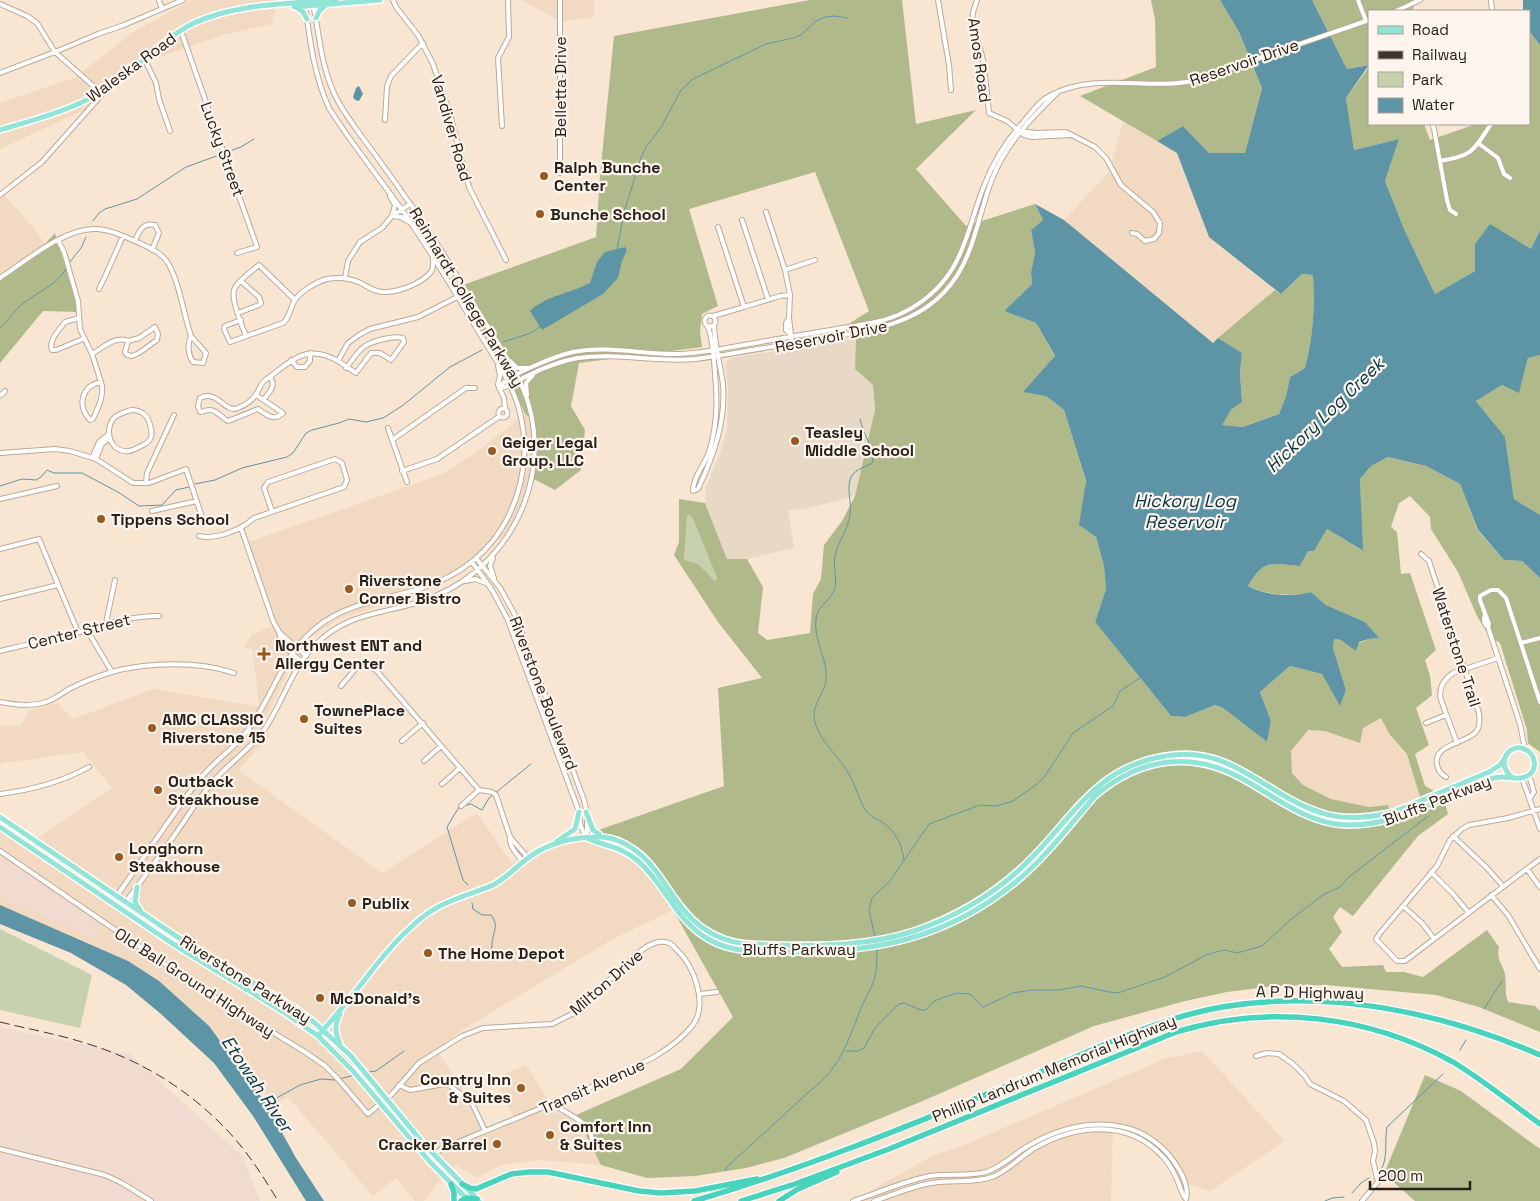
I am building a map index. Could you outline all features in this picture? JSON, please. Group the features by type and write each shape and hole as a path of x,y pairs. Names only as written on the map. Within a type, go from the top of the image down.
{"highway":[{"name":"A P D Highway","path":"941,1113 1167,1021 1208,1010 1248,1004 1308,1002 1390,1009 1471,1028 1540,1055"},
{"name":"Phillip Landrum Memorial Highway","path":"741,1201 795,1184 889,1149 1176,1032 1214,1022 1268,1016 1303,1016 1333,1020 1364,1026 1399,1037 1454,1063 1540,1124"},
{"name":"Phillip Landrum Memorial Highway","path":"694,1201 783,1174 941,1113"},
{"path":"778,1201 803,1187 889,1149"},
{"path":"462,1184 473,1189 484,1187 511,1174 536,1171 639,1191 676,1193 783,1174"},
{"path":"452,1184 454,1201"},
{"path":"466,1200 478,1200 479,1193 484,1187"}],"main road":[{"path":"313,4 336,0"},
{"path":"305,4 380,0"},
{"name":"Waleska Road","path":"234,11 295,7 305,4"},
{"name":"Waleska Road","path":"0,130 83,102 128,74 144,58 181,31 203,20 249,8 305,4"},
{"path":"316,18 320,10 328,4"},
{"path":"295,7 303,12 307,20"},
{"path":"1514,748 1525,749 1540,757"},
{"name":"Bluffs Parkway","path":"587,838 604,836 635,850 657,870 684,910 698,924 726,940 744,944 823,946 860,943 916,930 971,905 1006,881 1039,850 1086,796 1099,784 1118,771 1136,763 1177,754 1213,758 1231,764 1300,805 1319,813 1344,818 1368,817 1394,812 1489,772 1500,765 1514,748"},
{"path":"1530,753 1534,761 1531,772"},
{"name":"Bluffs Parkway","path":"1505,758 1505,768 1511,776"},
{"name":"Bluffs Parkway","path":"587,838 618,848 628,854 650,873 684,921 709,940 739,951 828,952 889,945 923,935 975,910 1013,884 1048,851 1096,796 1121,777 1142,768 1161,763 1201,762 1225,769 1298,812 1337,824 1378,823 1398,818 1473,789 1494,777 1511,776 1522,778"},
{"path":"1522,778 1540,766"},
{"path":"1413,804 1416,811"},
{"path":"318,1036 397,940 421,918 445,903 496,883 528,858 553,844 575,828 579,812"},
{"path":"586,812 593,830 604,836"},
{"name":"Riverstone Parkway","path":"0,817 198,950 296,1008 324,1030 342,1046 434,1155 478,1200"},
{"path":"1064,821 1069,826"},
{"name":"Riverstone Parkway","path":"0,827 198,960 292,1017 318,1036 353,1071 414,1144 466,1200"},
{"path":"553,844 587,838"},
{"path":"137,887 136,902 142,913"},
{"path":"663,890 668,887"},
{"path":"790,945 790,952"},
{"path":"342,1046 336,1035 335,1028 345,1005"}],"street":[{"path":"159,0 162,8"},
{"path":"0,73 183,0"},
{"name":"Vandiver Road","path":"393,0 396,7 413,27 423,43 439,78 469,187 506,260"},
{"path":"502,126 498,58 509,37 508,0"},
{"name":"Belletta Drive","path":"560,0 560,173"},
{"path":"938,0 949,65 951,90"},
{"name":"Amos Road","path":"977,0 973,12 972,25 984,65 988,110 990,114 1005,119 1019,129"},
{"path":"1358,0 1367,21"},
{"path":"1398,10 1420,0"},
{"path":"0,4 27,16 37,23 55,52 100,92"},
{"name":"Reinhardt College Parkway","path":"112,903 201,776 246,732 259,714 278,675 296,648 317,627 343,611 363,603 430,586 472,562 501,529 512,509 521,480 524,432 518,404 510,385 458,297 402,209 335,117 323,93 315,68 305,4"},
{"name":"Reinhardt College Parkway","path":"122,909 212,782 263,731 291,677 306,656 325,636 350,620 374,612 430,599 462,582 495,554 509,535 518,518 531,484 535,453 534,434 530,410 518,378 435,239 346,115 337,99 326,70 313,4"},
{"name":"Reservoir Drive","path":"499,388 510,385 535,366 562,355 585,350 674,354 702,352 884,320 908,311 934,292 947,277 958,260 986,181 1002,150 1041,102 1052,94 1085,83 1164,84 1194,81 1367,21"},
{"name":"Lucky Street","path":"181,31 257,247 236,254"},
{"path":"386,120 387,86 391,76 423,43"},
{"path":"144,58 156,83 159,99 170,131"},
{"path":"0,195 42,162 108,88"},
{"path":"1432,125 1447,200 1450,210 1456,214"},
{"path":"1440,161 1466,156 1478,144 1490,125"},
{"path":"1019,129 1024,135 1034,137 1072,135 1101,152 1121,185 1151,210 1160,223 1159,232 1152,240 1145,241 1137,234 1132,233"},
{"name":"Reservoir Drive","path":"507,380 518,378 562,362 587,357 673,361 716,356 888,326 917,314 941,294 957,275 966,259 992,179 1019,129"},
{"path":"1478,144 1498,158 1504,174 1510,178"},
{"path":"380,179 395,205 392,216"},
{"path":"345,278 348,261 360,242 382,228 392,216 410,204"},
{"path":"766,212 785,270 790,295 789,318 793,328 791,335 792,344"},
{"path":"392,216 411,223"},
{"path":"742,220 768,299"},
{"path":"135,241 143,226 155,225 159,233 152,250"},
{"path":"718,228 744,307"},
{"path":"0,278 58,240 74,232 92,229 110,231 135,241 164,257 170,268 191,336 206,353 203,363 193,362 190,357 191,336"},
{"path":"99,288 113,262 113,257 123,236"},
{"path":"58,240 64,252 78,300 79,327 83,339 92,354 103,388 93,419 90,420 86,416 81,401 82,396 96,383 101,382"},
{"path":"241,320 224,328 230,342 285,322 295,300 302,293 326,279 345,278 374,290 386,292 412,285 425,277 432,269 432,255"},
{"path":"785,270 815,260"},
{"path":"246,336 234,299 234,290 259,265 295,300"},
{"path":"238,313 261,303 259,297 241,281"},
{"path":"338,360 348,343 370,329 418,317 467,292"},
{"path":"715,349 708,327 705,324 707,316 726,313 768,299 790,295"},
{"path":"716,356 720,367 723,397 719,433 712,457 698,489 693,491 693,484 708,456 715,433 717,386 714,326 716,321 726,313"},
{"path":"713,316 716,321"},
{"path":"79,318 65,322 51,342 50,347 52,350 56,350 83,339"},
{"path":"708,327 714,326"},
{"path":"92,354 117,340 123,339 128,341 139,338 155,328 158,334 157,340 139,354 132,356 127,355 125,352 128,341"},
{"path":"256,395 283,414 277,418 271,418 258,409 228,421 215,411 200,412 198,406 200,398 213,396 230,409 236,409 246,404 256,395 262,382 291,360 300,356 324,354 338,360 346,368 356,374 371,353 380,354 391,360 404,342 403,338 395,338 364,347 346,368"},
{"path":"702,352 711,338"},
{"path":"291,360 297,367 305,367 310,362 310,354"},
{"path":"504,354 517,368 522,369 535,366"},
{"path":"720,367 728,354"},
{"path":"402,470 437,459 500,416 504,417 507,415 508,412 505,409 505,402 498,383 500,376 497,362"},
{"path":"530,410 526,383 527,379 538,371"},
{"path":"264,399 273,387 273,381 270,377"},
{"path":"499,388 507,380"},
{"path":"392,440 466,388 475,388"},
{"path":"0,396 6,391"},
{"path":"500,416 500,410 505,409"},
{"path":"132,410 140,410 144,413 152,430 148,443 129,451 122,451 114,447 109,436 109,426 114,418 132,410"},
{"path":"146,483 147,473 174,414"},
{"path":"388,428 406,482"},
{"path":"94,458 99,442 109,436"},
{"path":"0,453 55,449 70,451 94,458 133,483 146,483 186,469 201,514"},
{"path":"199,536 208,538 241,528 254,518 272,512 344,486 347,480 342,463 335,459 268,482 264,488 272,512"},
{"path":"0,499 58,486"},
{"path":"152,511 197,501"},
{"path":"241,528 272,620 279,632 306,656"},
{"path":"0,549 39,539 78,632"},
{"path":"495,554 490,571 497,584"},
{"name":"Waterstone Trail","path":"1421,554 1429,561 1480,721 1477,731 1439,753 1436,760 1437,768 1440,774 1446,777"},
{"name":"Riverstone Boulevard","path":"476,558 497,584 518,621 584,800 588,827 587,838"},
{"name":"Riverstone Boulevard","path":"472,562 488,584 509,624 579,812 581,826 587,838"},
{"path":"462,582 475,579 488,584"},
{"path":"106,623 115,580"},
{"path":"0,600 58,585"},
{"path":"1525,749 1520,724 1480,600 1480,596 1490,590 1498,590 1506,598 1538,691 1540,702"},
{"name":"Center Street","path":"0,651 87,630 106,623 142,616 159,616"},
{"path":"87,630 112,672"},
{"path":"279,632 280,640 302,661"},
{"path":"1521,643 1540,638"},
{"path":"1457,743 1439,693 1442,684 1446,677 1498,658"},
{"path":"342,686 361,662 376,670 479,790 492,792 496,795 510,837 509,841 523,862"},
{"path":"0,702 19,705 48,702 70,689 112,672 144,664 193,665 234,673"},
{"path":"1426,723 1446,715"},
{"path":"402,741 423,723"},
{"path":"1514,748 1522,734"},
{"path":"424,761 441,746"},
{"path":"0,794 32,789 61,780 90,767"},
{"path":"442,784 460,768"},
{"path":"1530,798 1534,792 1531,772"},
{"path":"1522,778 1540,829"},
{"path":"461,806 479,790"},
{"path":"1540,809 1462,828 1446,847 1437,866 1376,939 1397,961 1405,961 1540,859"},
{"path":"1454,836 1503,886"},
{"path":"510,837 528,858"},
{"name":"Old Ball Ground Highway","path":"0,851 203,990 318,1060 338,1079 368,1114 380,1104"},
{"path":"1527,869 1540,887"},
{"path":"1431,872 1454,894 1469,913"},
{"path":"1491,896 1508,915 1540,969"},
{"path":"1403,906 1423,924 1434,939"},
{"name":"Milton Drive","path":"380,1104 419,1063 462,1036 483,1028 552,1024 574,1013 638,953 650,945 659,942 670,943 681,953 694,974"},
{"name":"Transit Avenue","path":"434,1155 440,1150 561,1101 659,1056 681,1039 694,1024 699,1007 700,994 694,974"},
{"path":"700,994 717,992"},
{"path":"1256,1056 1267,1053 1279,1054 1293,1064 1310,1084 1344,1101 1366,1120 1374,1143 1373,1161 1378,1182 1362,1201"},
{"path":"399,1085 407,1090 418,1090 444,1084 449,1085 472,1103 485,1131"},
{"path":"553,1103 584,1123 593,1137 592,1145"},
{"path":"853,1201 925,1177 970,1175 988,1171 1047,1136 1094,1123 1124,1127 1153,1141 1168,1154 1179,1170 1187,1192 1186,1200"},
{"path":"874,1201 927,1184 990,1178 1005,1170 1030,1151 1048,1142 1079,1131 1099,1128 1131,1134 1154,1148 1171,1167 1186,1200"},
{"path":"0,1149 105,1175 151,1201"}],"shaded area":[{"path":"192,0 325,0 275,6 272,24 222,35 135,66 97,104 0,149 0,103 76,77 133,32"},
{"path":"522,0 594,0 594,17 561,22"},
{"path":"1123,121 1177,153 1209,237 1275,290 1213,343 1064,220 1110,171"},
{"path":"0,190 33,227 45,244 0,276"},
{"name":"Teasley Middle School","path":"856,338 855,369 873,385 875,410 855,496 804,509 788,510 794,548 747,559 727,559 705,503 706,487 727,430 728,389 725,364 730,358"},
{"path":"525,414 532,419 535,445 532,478 508,532 459,574 413,596 339,619 310,638 288,671 270,710 263,720 269,737 238,770 382,873 477,813 512,863 560,837 590,833 622,843 639,854 659,878 673,910 611,940 462,1030 436,1049 488,1128 514,1118 495,1078 526,1065 557,1114 576,1115 601,1165 539,1160 502,1165 476,1177 455,1165 436,1184 424,1201 415,1201 396,1178 373,1196 288,1097 276,1104 214,1052 188,1020 0,911 0,829 23,848 112,788 83,752 3,763 0,765 0,726 20,725 32,709 58,703 73,719 153,689 259,707 253,651 244,646 252,635 275,625 246,543 443,474 471,456"},
{"path":"1381,717 1390,735 1407,754 1420,797 1389,810 1388,805 1369,807 1331,799 1303,785 1292,773 1291,751 1308,730 1325,731 1360,743 1363,728"},
{"path":"0,855 99,924 93,939 29,908 0,897"},
{"path":"0,1027 130,1054 242,1156 260,1201 0,1201"},
{"path":"1202,1051 1285,1141 1210,1191 1177,1180 1171,1162 1138,1133 1113,1126 1111,1201 853,1201 932,1156 957,1148 1164,1059"}],"green space":[{"path":"810,0 902,0 916,124 976,110 916,169 966,226 1035,204 1043,220 1031,230 1035,253 1031,272 1032,284 1004,311 1036,323 1055,357 1046,396 1064,410 1086,482 1080,525 1096,537 1104,566 1106,589 1095,622 1171,716 1185,717 1215,705 1223,708 1267,742 1271,721 1260,692 1290,666 1322,674 1340,705 1346,690 1333,648 1334,639 1359,643 1378,638 1365,622 1326,605 1311,592 1279,594 1248,586 1264,567 1275,564 1300,566 1308,550 1314,551 1327,529 1362,551 1360,479 1371,466 1388,457 1426,466 1460,484 1478,531 1504,560 1522,561 1540,578 1540,752 1528,743 1527,730 1500,643 1489,636 1477,616 1458,572 1431,529 1430,517 1410,496 1399,503 1391,527 1397,532 1401,574 1410,573 1436,650 1425,660 1430,676 1432,695 1416,708 1429,745 1415,754 1425,786 1443,796 1448,814 1418,836 1353,916 1340,907 1333,917 1342,932 1329,949 1342,967 1383,965 1386,972 1404,972 1423,977 1487,930 1499,947 1498,955 1505,974 1508,1002 1535,1006 1540,1011 1540,1032 1479,1007 1436,995 1326,985 1273,986 1227,992 1185,1001 1094,1026 925,1100 784,1158 746,1168 695,1176 647,1178 601,1165 576,1115 681,1069 733,1017 673,910 659,878 639,854 622,843 590,833 724,786 718,688 762,678 718,622 674,555 679,542 679,499 705,503 727,559 747,559 763,587 758,633 767,640 810,633 813,594 821,579 824,545 842,521 855,496 875,410 873,385 855,369 856,338 850,323 869,311 815,172 689,209 718,306 702,314 700,331 702,347 579,363 571,406 585,430 581,470 555,490 532,478 535,445 532,419 525,414 502,362 455,288 596,237 614,36","holes":["689,515 693,519 717,578 715,581 698,564 684,560 687,517","1381,718 1390,735 1407,754 1420,797 1389,810 1388,805 1369,807 1331,799 1303,785 1292,773 1291,751 1308,730 1325,731 1360,743 1363,728"]},
{"path":"1151,0 1220,0 1239,32 1262,88 1245,153 1209,153 1183,126 1157,141 1080,96 1156,67 1155,19"},
{"path":"1312,0 1416,0 1412,10 1368,10 1368,65 1347,69"},
{"path":"1530,32 1540,45 1540,230 1531,249 1475,244 1475,271 1435,294 1404,229 1385,181 1399,139 1354,150 1346,98 1368,68 1368,125 1424,125 1430,140 1473,125 1530,125"},
{"path":"55,233 79,312 43,311 0,363 0,276 45,244"},
{"path":"1302,274 1313,275 1314,287 1312,333 1305,368 1290,377 1286,396 1279,414 1243,427 1221,425 1231,410 1242,402 1240,373 1242,353 1218,338 1275,290 1281,294"},
{"path":"1540,355 1540,515 1514,499 1505,437 1476,401 1502,385 1519,392 1528,358"},
{"path":"689,515 693,519 717,578 715,581 684,561 687,517"},
{"path":"0,929 92,975 80,1028 0,1010"},
{"path":"1425,1075 1461,1091 1540,1149 1540,1201 1415,1201 1384,1174"}],"water":[{"name":"Hickory Log Reservoir","path":"1220,0 1312,0 1347,69 1368,65 1346,98 1354,150 1399,139 1385,181 1404,229 1435,294 1475,271 1475,244 1490,224 1531,249 1540,230 1540,355 1528,358 1519,393 1502,385 1476,401 1505,437 1514,499 1540,515 1540,578 1522,561 1504,560 1478,530 1460,484 1426,466 1388,457 1371,466 1360,479 1363,551 1327,529 1314,551 1308,551 1300,566 1275,564 1264,567 1248,586 1263,592 1279,595 1296,595 1311,592 1326,605 1365,622 1379,638 1359,642 1356,651 1341,640 1334,639 1333,648 1346,690 1340,706 1322,674 1290,666 1260,692 1271,721 1267,742 1223,708 1215,705 1185,717 1171,716 1095,622 1106,589 1104,566 1096,537 1079,525 1086,481 1064,410 1046,396 1023,392 1055,356 1036,323 1004,311 1032,284 1031,272 1035,253 1031,230 1043,220 1035,204 1064,220 1213,343 1218,338 1242,353 1240,373 1242,402 1231,410 1222,425 1243,427 1279,414 1286,396 1290,377 1305,368 1313,322 1313,275 1302,274 1281,294 1209,237 1177,153 1157,141 1183,126 1209,153 1245,153 1262,88 1239,32"},
{"path":"1523,0 1540,0 1540,45 1530,32 1530,10 1523,10"},
{"path":"359,86 363,94 359,101 353,97 356,88"},
{"path":"625,247 627,250 618,278 603,294 542,330 530,311 551,298 590,283 597,262 605,252"},
{"name":"Etowah River","path":"0,905 128,961 159,981 209,1026 265,1102 296,1158 324,1201 306,1201 253,1116 214,1063 161,1014 126,985 71,953 0,924"}],"waterway":[{"path":"617,250 624,212 642,155 660,129 681,90 693,79 766,44 801,35 816,21 825,17 848,18"},
{"path":"227,152 241,147 254,139"},
{"path":"93,221 105,209 137,199 186,167 222,154"},
{"path":"69,263 81,248 86,237"},
{"path":"0,328 22,304 52,284 66,269"},
{"path":"503,342 531,333 541,326"},
{"path":"195,484 215,480 242,468 287,457 293,453 306,433 312,430 349,419 366,422 383,418 402,406 450,367 482,350"},
{"path":"860,419 873,456 873,462 851,477 849,486 849,520 835,556 835,587 817,613 817,634 825,664 826,678 814,713 817,728 849,774 867,812 895,834 902,849 904,860"},
{"path":"0,486 22,479 36,480 47,470 54,473 82,473 118,492 139,506 162,505 176,490 189,487"},
{"name":"Hickory Log Creek","path":"875,937 869,910 872,898 890,881 929,824 980,805 996,806 1013,801 1045,776 1073,733 1113,706 1120,691 1140,678"},
{"path":"468,885 463,880 447,827 459,807 471,804 482,810 489,798 531,764"},
{"path":"846,1051 858,1051 864,1048 875,1028 899,1004 904,1003 921,1010 926,1010 934,1001 957,993 970,994 983,1007 1013,993 1032,990 1059,990 1081,986 1118,993 1165,977 1206,955 1225,950 1237,953 1262,946 1290,920 1323,895 1340,887 1349,877 1428,816"},
{"path":"472,903 473,909 482,915 491,915 494,919 493,961"},
{"name":"Hickory Log Creek","path":"725,1171 728,1166 822,1081 836,1064 873,983 876,970 877,948"},
{"path":"1484,1009 1502,981"},
{"path":"1460,1050 1466,1040"},
{"path":"368,1072 376,1071 404,1051"},
{"path":"1380,1172 1385,1155 1387,1127 1443,1074"},
{"path":"339,1079 355,1075"},
{"path":"266,1104 300,1085 321,1079 335,1080"},
{"path":"1352,1193 1361,1183 1369,1178"},
{"path":"1325,1201 1344,1197"}],"railway":[{"path":"0,1022 85,1043 124,1058 162,1077 196,1101 227,1130 267,1182 278,1201"}],"place":[{"name":"Ralph Bunche Center","path":"544,176"},
{"name":"Bunche School","path":"540,214"},
{"name":"Teasley Middle School","path":"795,441"},
{"name":"Geiger Legal Group, LLC","path":"492,451"},
{"name":"Tippens School","path":"101,519"},
{"name":"Riverstone Corner Bistro","path":"349,589"},
{"name":"Northwest ENT and Allergy Center","path":"264,654"},
{"name":"TownePlace Suites","path":"304,719"},
{"name":"AMC CLASSIC Riverstone 15","path":"152,728"},
{"name":"Outback Steakhouse","path":"158,790"},
{"name":"Longhorn Steakhouse","path":"119,857"},
{"name":"Publix","path":"352,903"},
{"name":"The Home Depot","path":"428,953"},
{"name":"McDonald's","path":"320,998"},
{"name":"Country Inn & Suites","path":"521,1088"},
{"name":"Comfort Inn & Suites","path":"550,1135"},
{"name":"Cracker Barrel","path":"497,1144"}]}
